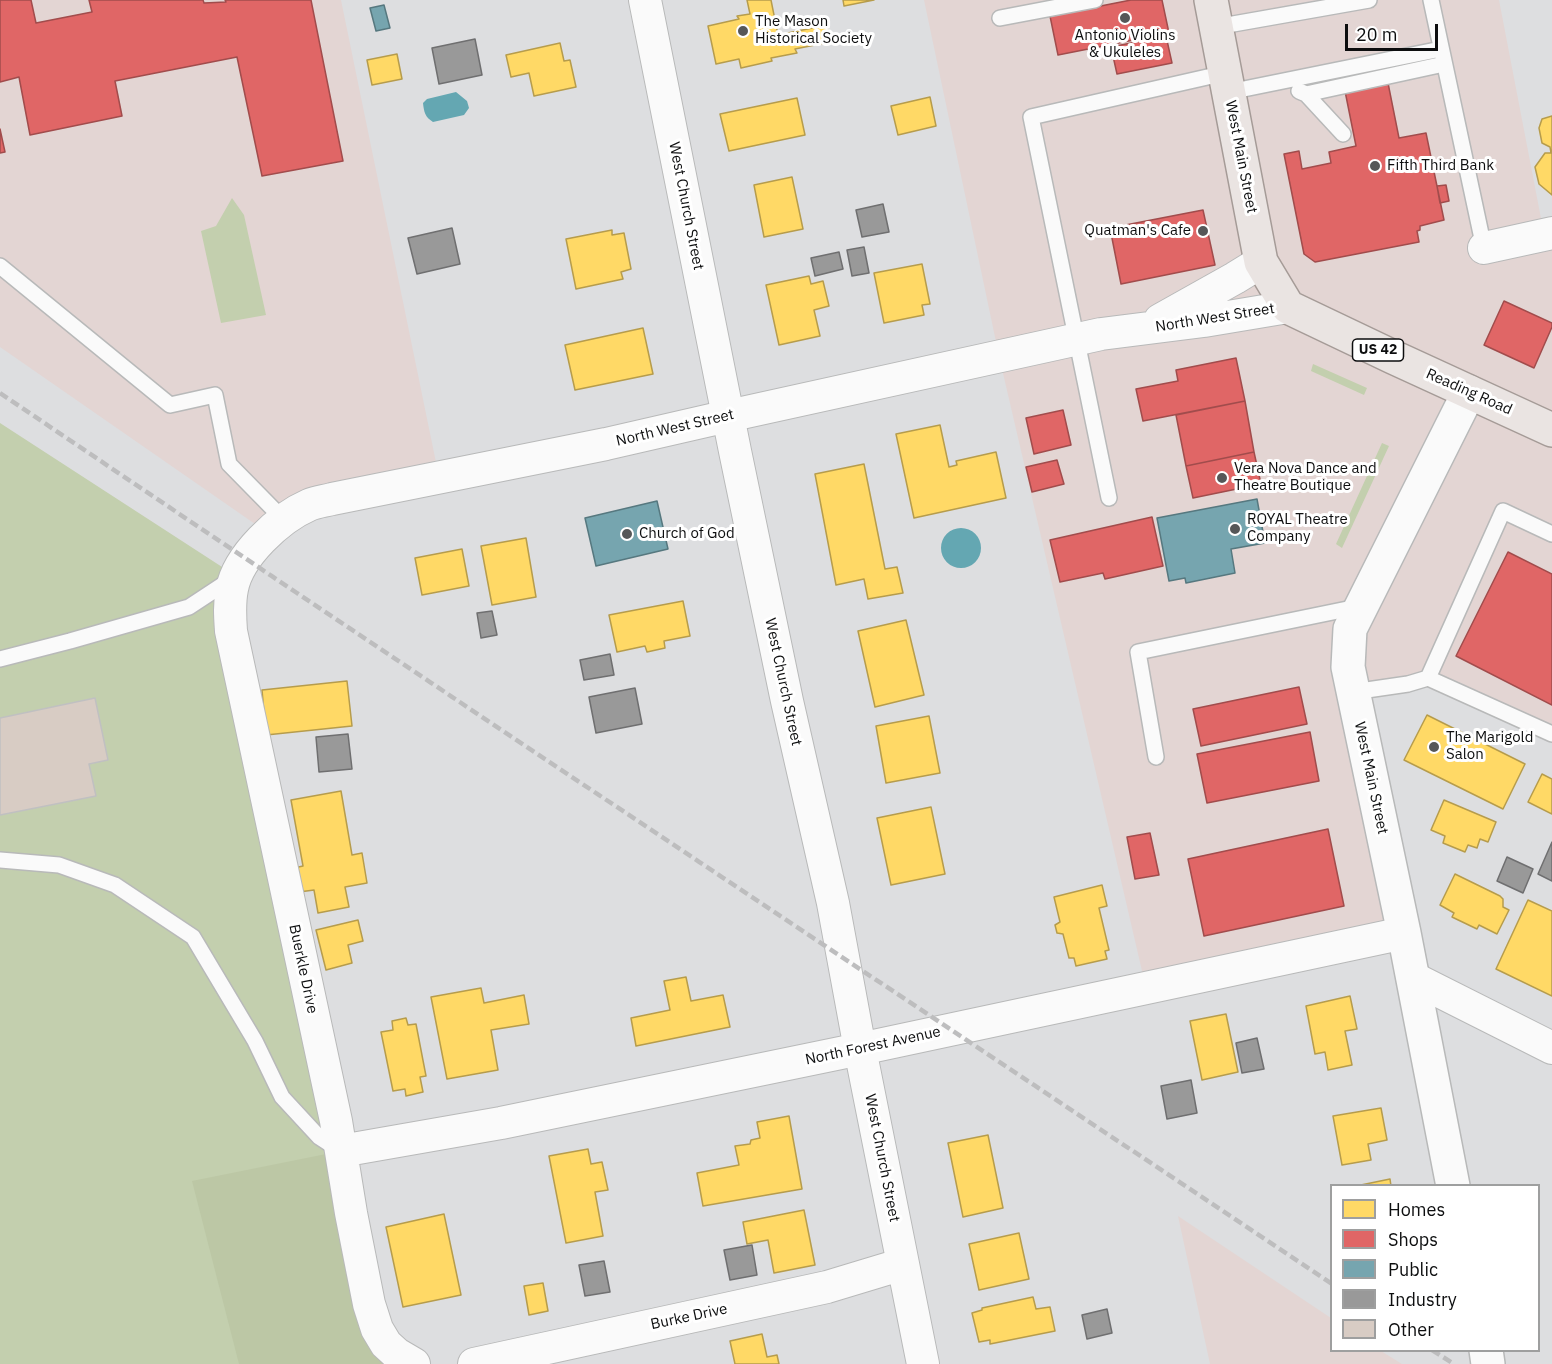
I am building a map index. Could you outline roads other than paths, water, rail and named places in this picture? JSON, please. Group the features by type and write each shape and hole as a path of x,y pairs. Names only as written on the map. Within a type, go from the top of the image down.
{"main road":[{"name":"West Main Street","path":"1214,14 1261,262 1288,307"},
{"name":"Reading Road","path":"1288,307 1552,430"},
{"name":"West Main Street","path":"1453,1184 1404,933 1348,667 1350,629 1469,392"}],"street":[{"name":"West Church Street","path":"645,0 787,701 832,903 923,1364"},
{"path":"1484,248 1552,233"},
{"name":"North West Street","path":"1143,329 1261,262"},
{"name":"North West Street","path":"236,576 245,559 268,532 310,505 332,499 606,444 1076,339 1288,307"},
{"name":"Buerkle Drive","path":"236,576 232,590 231,631 333,1109 369,1304 377,1329 386,1344 406,1359"},
{"name":"North Forest Avenue","path":"341,1151 501,1123 1404,933"},
{"path":"1413,978 1552,1048"},
{"name":"Burke Drive","path":"474,1364 827,1287 903,1264"}],"lane":[{"path":"1000,18 1095,0"},
{"path":"1214,14 1369,0"},
{"path":"1431,0 1484,248"},
{"path":"1109,498 1031,117 1227,83 1279,82 1443,57"},
{"path":"1306,94 1443,57"},
{"path":"1279,82 1306,94 1343,134"},
{"path":"0,266 170,405 214,395 229,464 284,520"},
{"path":"1428,678 1503,511 1552,534"},
{"path":"0,659 80,639 189,606 236,576"},
{"path":"1156,757 1138,652 1362,606"},
{"path":"1353,692 1407,684 1428,678 1552,734"},
{"path":"0,860 59,865 115,885 194,937 255,1041 282,1097 319,1137 341,1151"}],"water":[{"path":"456,92 467,101 469,108 464,115 433,122 428,118 424,112 423,103 427,99"},
{"path":"961,528 969,529 975,534 980,540 980,556 975,562 969,567 961,568 953,567 947,562 942,556 941,548 942,540 947,534 953,529"}],"railway":[{"path":"0,393 1330,1283"},
{"path":"1435,1352 1454,1364"}],"place":[{"name":"Antonio Violins & Ukuleles","path":"1125,18"},
{"name":"The Mason Historical Society","path":"743,31"},
{"name":"Fifth Third Bank","path":"1375,166"},
{"name":"Quatman's Cafe","path":"1203,231"},
{"name":"Vera Nova Dance and Theatre Boutique","path":"1222,478"},
{"name":"ROYAL Theatre Company","path":"1235,529"},
{"name":"Church of God","path":"627,534"},
{"name":"The Marigold Salon","path":"1434,747"}]}
